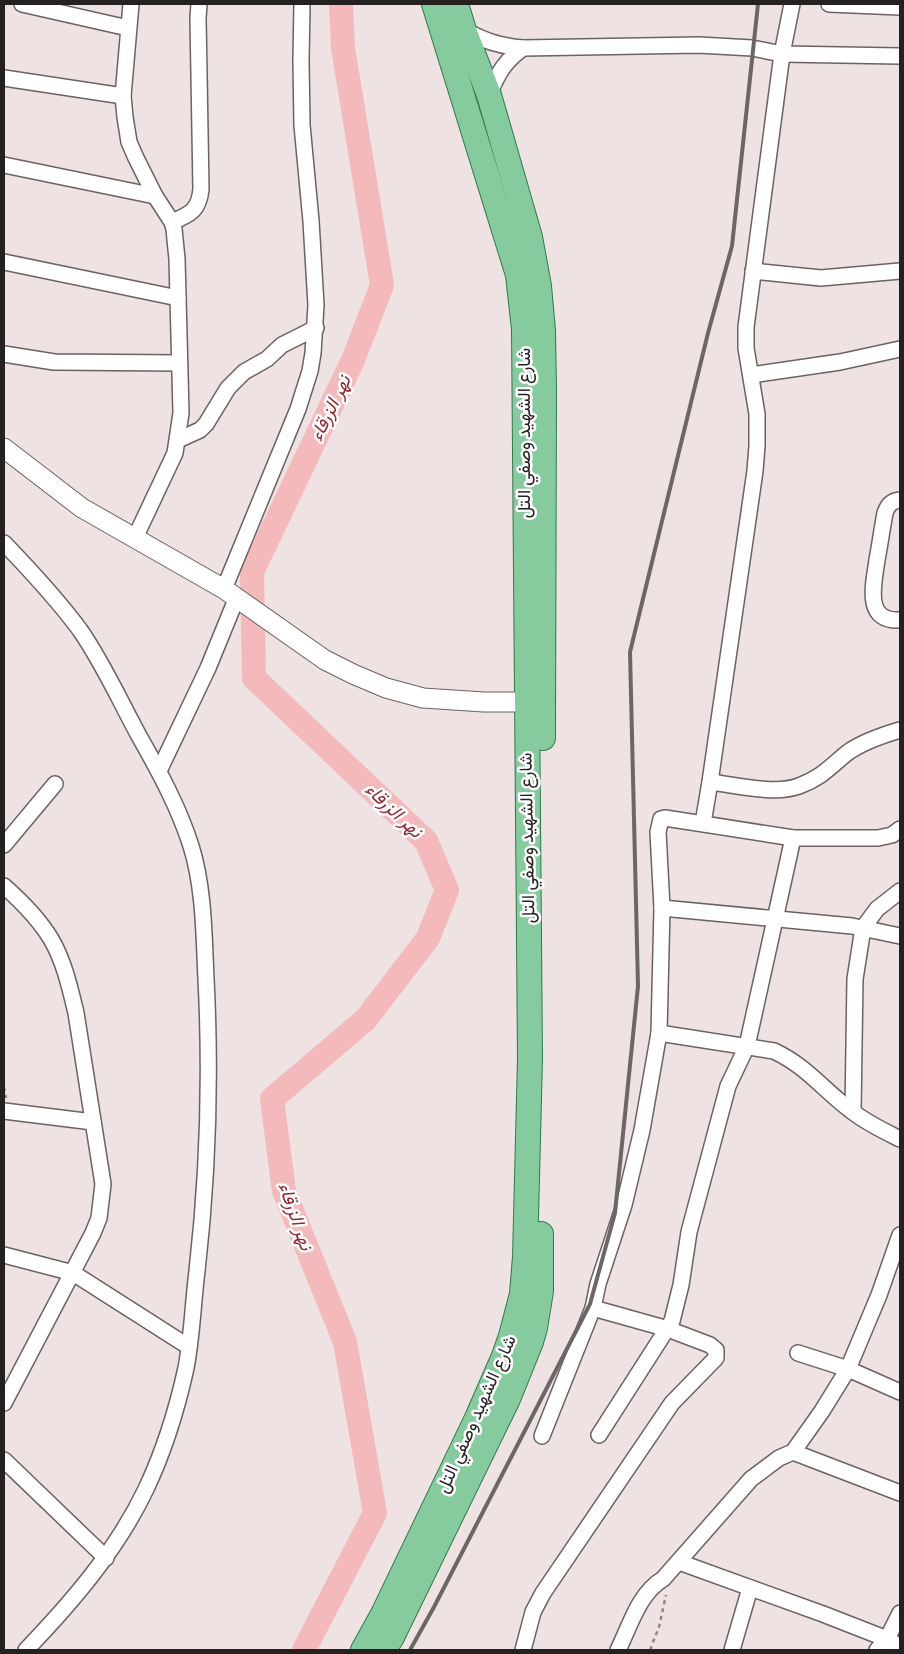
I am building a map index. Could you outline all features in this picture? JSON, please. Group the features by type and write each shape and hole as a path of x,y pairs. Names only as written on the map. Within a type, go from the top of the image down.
{"main road":[{"name":"شارع الشهيد وصفي التل","path":"384,1650 508,1399 521,1339 525,1257 529,1099 524,329 518,275 434,4"},
{"name":"شارع الشهيد وصفي التل","path":"363,1650 383,1614 477,1418 521,1339 535,1328 541,1291 543,331 539,286 530,237 490,95 464,30 456,4"},
{"path":"495,200 518,193"}],"street":[{"path":"22,4 128,28"},
{"path":"131,4 123,96 129,142 155,196 172,222 177,250 181,413 178,440 167,472 135,538"},
{"path":"172,222 187,216 195,209 200,200 202,189 199,4"},
{"path":"158,771 208,668 237,598 310,372 316,328 316,305 312,221 302,126 300,61 302,4"},
{"path":"702,823 710,782 755,472 757,414 746,348 746,326 782,54 792,4"},
{"path":"829,4 900,7"},
{"path":"464,30 487,42 523,48 699,45 752,48 782,54 900,56"},
{"path":"490,95 501,68 523,48"},
{"path":"4,78 123,96"},
{"path":"4,165 155,196"},
{"path":"4,262 178,298"},
{"path":"753,271 821,278 900,271"},
{"path":"178,440 200,430 206,424 228,388 244,372 267,359 282,345 316,328"},
{"path":"751,375 840,362 900,349"},
{"path":"4,354 54,362 179,363"},
{"path":"4,448 82,508 237,598 300,642 341,668 369,682 405,694 446,700 526,702"},
{"path":"900,500 892,502 885,513 872,592 874,605 883,618 887,620 900,620"},
{"path":"4,542 62,607 81,632 158,771 185,828 197,873 205,948 208,1005 209,1109 207,1169 186,1365 178,1400 146,1489 128,1523 106,1558 77,1594 26,1650"},
{"path":"710,782 776,789 798,786 831,769 848,753 879,737 900,730"},
{"path":"4,845 55,784"},
{"path":"542,1436 593,1308 598,1284 624,1205 640,1139 659,1033 662,908 658,832 660,822 666,818 793,838 878,838 892,835 900,829"},
{"path":"599,1435 668,1329 675,1312 689,1232 728,1086 747,1046 793,838"},
{"path":"4,886 40,923 51,939 58,956 76,1013 102,1172 102,1199 94,1233 4,1403"},
{"path":"853,1112 855,979 863,928 877,909 900,891"},
{"path":"662,908 863,928 900,936"},
{"path":"659,1033 774,1051 789,1058 808,1071 853,1112 900,1139"},
{"path":"4,1111 93,1122"},
{"path":"618,1650 642,1601 651,1588 664,1578 679,1562 751,1479 779,1458 793,1452 822,1411 848,1369 894,1273 900,1235"},
{"path":"4,1256 73,1273 188,1347"},
{"path":"523,1650 533,1612 543,1593 672,1403 716,1358 716,1350 714,1348 668,1329 593,1308"},
{"path":"798,1353 848,1369 900,1392"},
{"path":"793,1452 900,1493"},
{"path":"4,1460 106,1558"},
{"path":"679,1562 823,1614 882,1645 900,1647"},
{"path":"732,1650 750,1588"},
{"path":"882,1645 900,1613"}],"path":[{"path":"650,1650 664,1608 666,1588 664,1578"}],"waterway":[{"name":"نهر الزرقاء","path":"304,1650 375,1513 345,1342 284,1191 272,1099 366,1019 428,938 447,890 426,841 254,678 252,572 353,360 382,285 343,48 341,4"}],"railway":[{"path":"410,1650 590,1304 615,1213 638,986 630,652 708,333 732,246 758,4"}]}
